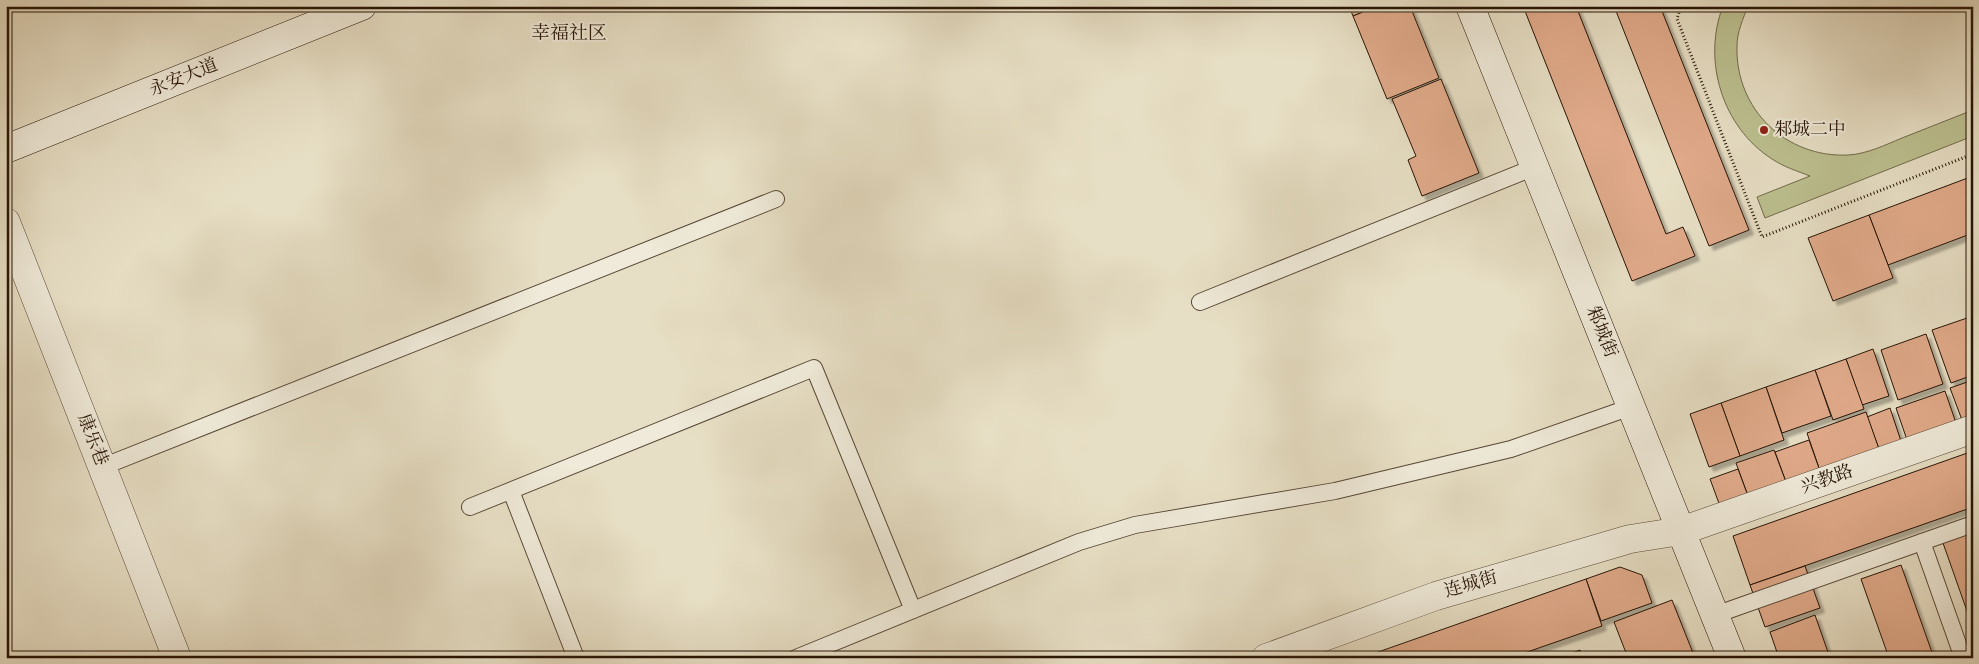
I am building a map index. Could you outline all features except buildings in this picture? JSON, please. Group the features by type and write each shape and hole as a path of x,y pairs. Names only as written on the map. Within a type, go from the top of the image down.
{"street":[{"name":"永安大道","path":"6,149 362,6"},
{"name":"邾城街","path":"1470,6 1732,658"},
{"name":"康乐巷","path":"6,222 177,658"},
{"name":"兴教路","path":"1681,531 1973,429"},
{"name":"连城街","path":"1266,658 1436,596 1630,539 1681,531"}],"lane":[{"path":"1200,302 1535,167"},
{"path":"102,467 776,199"},
{"path":"470,507 814,368 913,610"},
{"path":"796,658 1079,542 1135,525 1335,491 1511,449 1631,407"},
{"path":"511,491 576,658"},
{"path":"1715,615 1973,524"},
{"path":"1922,542 1963,658"}],"path":[{"path":"1681,6 1676,20 1762,237 1973,154"}],"green space":[{"path":"1723,6 1748,6 1738,36 1737,46 1739,69 1745,90 1755,109 1768,125 1785,138 1804,148 1825,154 1848,155 1862,153 1973,110 1973,136 1765,218 1757,197 1810,176 1772,159 1740,129 1729,111 1721,91 1716,70 1715,48 1717,27"}],"place":[{"name":"邾城二中","path":"1764,130"}],"district":[{"name":"幸福社区","path":"569,34"}]}
